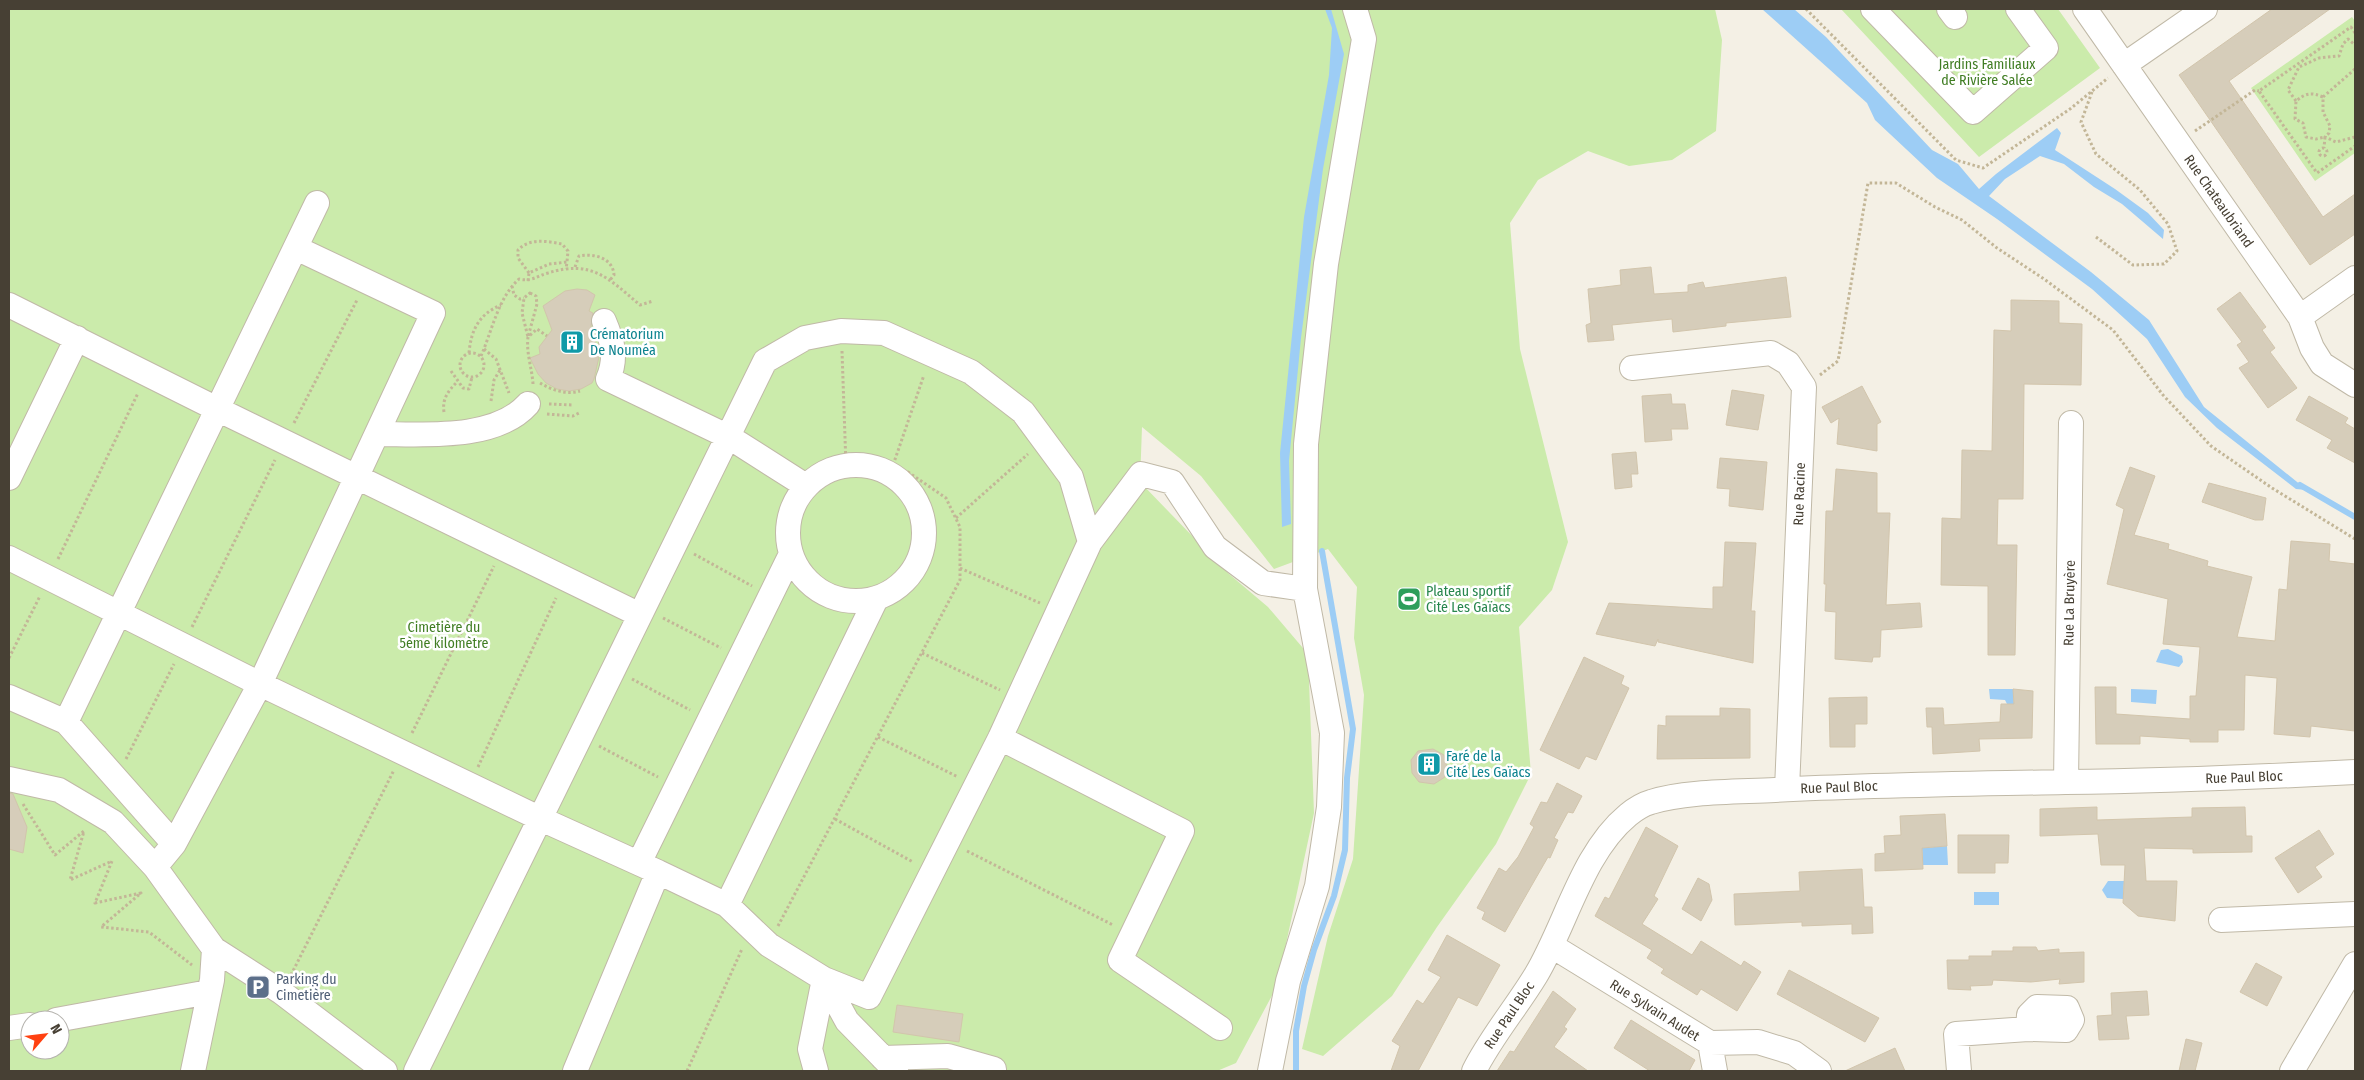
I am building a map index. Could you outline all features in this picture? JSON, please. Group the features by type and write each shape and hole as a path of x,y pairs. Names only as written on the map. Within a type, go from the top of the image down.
{"street":[{"path":"1270,1071 1288,981 1317,886 1329,807 1332,732 1305,589 1306,444 1326,264 1364,39 1355,9"},
{"path":"1873,9 1973,112 2046,48 2018,9"},
{"name":"Rue Chateaubriand","path":"2085,9 2300,317 2312,348 2322,364 2355,386"},
{"path":"2124,65 2205,9"},
{"path":"66,722 317,203"},
{"path":"155,867 174,844 260,684 433,313 296,248"},
{"path":"2300,317 2355,278"},
{"path":"9,304 357,478 565,579 641,611"},
{"path":"604,321 614,350 613,366 608,379 728,436 806,486"},
{"path":"416,1071 765,361 805,338 841,330 884,332 971,372 1023,412 1071,477 1090,542"},
{"path":"9,478 78,338"},
{"path":"1632,368 1771,354 1788,363 1804,387"},
{"name":"Rue Racine","path":"1786,789 1804,387"},
{"path":"377,434 489,429 523,406"},
{"name":"Rue La Bruyère","path":"2066,782 2071,423"},
{"path":"846,466 868,466 890,474 907,488 919,508 924,530 922,552 912,573 896,589 876,599 855,602 834,599 815,588 805,578 791,554 787,536 789,518 796,500 806,486 824,472 846,466"},
{"path":"9,558 260,684 541,819 727,905 752,926 769,944 824,979 869,998 934,873 1000,738 1090,542 1141,474 1172,482 1215,547 1263,583 1305,589"},
{"path":"575,1071 677,787 791,554"},
{"path":"727,905 876,599"},
{"path":"9,697 66,722 174,844"},
{"path":"1000,738 1182,831 1120,960 1220,1028"},
{"name":"Rue Paul Bloc","path":"1474,1071 1486,1047 1535,976 1552,946 1579,886 1605,839 1629,814 1650,802 1699,794 1786,789 2355,772"},
{"path":"14,789 59,790 113,822 155,867 214,949 281,992 385,1071"},
{"path":"2221,920 2355,914"},
{"name":"Rue Sylvain Audet","path":"1552,946 1710,1043 1758,1042 1794,1052 1819,1071"},
{"path":"193,1071 211,986 214,949"},
{"path":"2292,1071 2355,964"},
{"path":"824,979 847,1021 890,1065 948,1056 994,1069 994,1071"},
{"path":"816,1071 810,1050 824,979"},
{"path":"70,1017 211,986"},
{"path":"1959,1071 1956,1034 2028,1029"},
{"path":"1710,1043 1715,1071"}],"path":[{"path":"2178,142 2255,90 2259,91 2350,27 2355,33"},
{"path":"2355,45 2348,39 2343,44 2339,56 2319,58 2299,66 2288,90 2296,101 2295,119 2303,124 2306,138 2316,139 2325,137 2330,133 2330,126 2323,112 2323,97 2355,69"},
{"path":"2092,91 2081,122 2096,154 2140,190 2168,224 2177,251 2164,264 2133,265 2096,237"},
{"path":"2259,91 2317,173 2355,146"},
{"path":"2296,101 2304,94 2312,93 2323,97"},
{"path":"2325,137 2336,142 2355,137"},
{"path":"2324,148 2325,137"},
{"path":"1804,387 1838,361 1868,183 1896,183 1962,220 1997,248 2044,279 2113,330 2163,395 2212,446 2272,488 2355,540"},
{"path":"528,281 528,273 518,258 518,250 523,244 543,240 562,244 568,251 566,269"},
{"path":"576,267 580,256 593,255 607,261 614,268 614,275 610,280"},
{"path":"528,273 549,264 567,262"},
{"path":"451,371 463,388 469,389 472,377 482,371 484,363 481,356 502,305 512,286 519,279 528,281 566,269 576,267 587,268 610,280 640,305 653,301"},
{"path":"124,762 366,281"},
{"path":"512,286 514,295 520,299 530,293 536,296 537,304 528,337 527,352 532,368 533,387 523,406"},
{"path":"524,298 522,313 528,337"},
{"path":"472,377 464,374 461,367 461,360 469,353 470,338 487,311 502,305"},
{"path":"528,337 537,329 547,336"},
{"path":"841,330 846,466"},
{"path":"484,349 496,359 500,370 523,406 548,414 573,416 581,412"},
{"path":"469,353 481,356"},
{"path":"769,944 960,580 960,528 946,498 908,472 890,474 932,354"},
{"path":"491,401 494,380 500,370"},
{"path":"9,658 147,374"},
{"path":"448,432 443,406 447,393 457,382"},
{"path":"540,383 568,393 580,390"},
{"path":"956,518 1044,440"},
{"path":"676,544 771,596"},
{"path":"960,568 1058,611"},
{"path":"470,785 565,579"},
{"path":"641,611 740,658"},
{"path":"922,653 1018,699"},
{"path":"613,669 709,721"},
{"path":"581,736 677,787"},
{"path":"878,737 976,786"},
{"path":"14,789 55,855 84,831 70,880 112,861 95,903 141,893 101,927 149,932 211,986"},
{"path":"835,819 934,873"},
{"path":"949,841 1132,935"},
{"path":"687,1071 752,926"}],"green space":[{"name":"Cimetière du 5ème kilomètre","path":"9,9 1715,9 1722,40 1716,131 1672,160 1629,166 1588,151 1538,180 1510,223 1520,349 1568,542 1552,590 1519,627 1531,774 1496,844 1437,927 1392,996 1323,1056 1302,1049 1328,936 1353,859 1364,695 1354,638 1357,587 1328,549 1274,569 1201,476 1142,427 1140,482 1229,574 1268,607 1308,654 1314,813 1277,986 1236,1063 1217,1071 9,1071"},
{"name":"Jardins Familiaux de Rivière Salée","path":"1841,9 2058,9 2100,68 1979,157"},
{"path":"2352,17 2355,21 2355,153 2315,181 2251,88"}],"water":[{"path":"1325,9 1331,9 1344,54 1323,169 1301,338 1289,461 1291,524 1282,527 1280,453 1304,217 1329,75 1332,28"},
{"path":"1762,9 1794,9 1826,37 1932,150 1958,164 1979,189 2057,128 2061,133 2055,150 2148,213 2164,230 2163,239 2122,204 2094,187 2064,164 2040,156 2005,179 1989,196 2091,272 2149,320 2204,407 2307,490 2296,489 2217,428 2185,397 2147,339 2092,289 1997,219 1937,178 1875,120 1867,103"},
{"path":"2168,649 2182,656 2183,662 2179,667 2156,662 2161,650"},
{"path":"1989,689 2013,689 2014,704 2007,704 2005,700 1990,699"},
{"path":"2131,689 2157,690 2156,704 2131,702"},
{"path":"1947,846 1948,865 1923,865 1922,848"},
{"path":"2108,881 2124,881 2123,899 2107,898 2102,890"},
{"path":"1974,892 1999,892 1999,905 1974,905"}],"building":[{"path":"2272,9 2330,9 2229,81 2323,217 2355,194 2355,234 2310,265 2179,75"},
{"path":"1651,267 1654,294 1688,292 1688,285 1703,282 1705,288 1786,277 1791,317 1726,323 1726,326 1673,332 1672,319 1612,325 1614,340 1588,342 1586,325 1591,323 1588,289 1621,285 1620,270"},
{"name":"Crématorium De Nouméa","path":"587,290 595,295 589,311 593,313 591,326 599,357 592,383 581,389 569,391 557,389 546,383 538,374 530,358 540,354 539,347 552,330 543,306 565,291"},
{"path":"2240,292 2266,327 2262,330 2275,348 2270,352 2297,388 2268,408 2239,368 2249,362 2237,345 2242,342 2217,309"},
{"path":"2011,300 2059,301 2059,323 2082,324 2081,385 2024,384 2023,499 1998,499 1997,545 2017,545 2015,655 1988,655 1988,586 1941,585 1942,518 1961,519 1962,450 1992,451 1994,330 2011,331"},
{"path":"1862,386 1881,422 1877,424 1877,451 1837,444 1839,418 1831,423 1822,407"},
{"path":"1732,390 1764,395 1758,430 1726,425"},
{"path":"1671,394 1672,404 1685,404 1688,429 1671,429 1672,440 1645,442 1642,396"},
{"path":"2309,396 2348,418 2345,423 2355,429 2355,463 2327,448 2332,440 2296,420"},
{"path":"1636,452 1638,474 1631,474 1632,487 1615,489 1612,454"},
{"path":"1720,458 1767,462 1763,510 1729,506 1730,489 1717,488"},
{"path":"2130,467 2155,476 2134,535 2169,544 2168,549 2208,561 2207,566 2252,577 2237,637 2275,641 2279,589 2287,590 2291,541 2330,544 2329,561 2355,564 2355,731 2311,726 2310,737 2274,734 2277,678 2245,675 2244,730 2218,730 2218,742 2190,742 2190,739 2140,736 2140,744 2096,744 2095,687 2116,687 2116,714 2190,719 2190,696 2196,696 2200,647 2163,644 2168,599 2107,584 2124,509 2116,505"},
{"path":"1836,469 1877,473 1877,513 1890,513 1886,605 1920,603 1922,627 1881,630 1880,657 1873,657 1872,662 1835,659 1836,612 1825,611 1826,511 1833,511"},
{"path":"2209,483 2266,498 2263,520 2255,520 2202,502"},
{"path":"1725,542 1756,543 1751,611 1755,611 1753,663 1658,642 1658,639 1655,646 1596,634 1609,603 1713,609 1713,587 1723,587"},
{"path":"1584,657 1624,676 1621,684 1629,688 1596,760 1586,756 1579,769 1540,750"},
{"path":"2013,689 2033,691 2032,738 1979,739 1980,751 1933,754 1932,727 1927,727 1926,708 1943,708 1944,725 2000,722 2001,704 2014,704"},
{"path":"1867,697 1867,724 1855,724 1855,747 1830,747 1829,698"},
{"path":"1720,708 1750,709 1750,758 1657,759 1658,725 1666,726 1666,716 1720,716"},
{"name":"Faré de la Cité Les Gaïacs","path":"1433,749 1444,755 1447,767 1445,777 1434,784 1419,782 1412,773 1411,760 1418,751"},
{"path":"1557,783 1582,796 1573,813 1568,812 1554,838 1558,840 1550,858 1548,857 1505,932 1482,919 1485,912 1477,908 1499,868 1506,872 1518,857 1534,827 1530,824 1541,802 1547,803"},
{"path":"9,793 13,794 27,827 23,853 9,849"},
{"path":"2097,807 2097,820 2192,817 2192,808 2245,807 2246,836 2252,836 2252,852 2193,853 2193,849 2144,848 2146,881 2177,881 2175,921 2138,916 2123,903 2125,865 2101,865 2098,834 2040,836 2040,809"},
{"path":"1945,814 1947,846 1922,848 1923,869 1875,871 1875,854 1885,853 1884,836 1901,835 1900,816"},
{"path":"1646,827 1678,846 1654,896 1658,899 1642,924 1692,955 1701,941 1741,966 1744,961 1761,972 1737,1011 1701,989 1697,995 1661,973 1664,969 1647,958 1652,950 1595,916 1605,897 1609,899"},
{"path":"2319,830 2334,854 2315,867 2322,877 2298,893 2275,858"},
{"path":"1958,835 2009,835 2008,863 1995,863 1995,873 1958,873"},
{"path":"1862,869 1864,907 1872,907 1873,933 1852,934 1852,924 1802,926 1802,922 1735,925 1734,894 1800,891 1799,872"},
{"path":"1698,878 1709,884 1712,900 1701,921 1682,909"},
{"path":"1447,935 1500,965 1477,1006 1458,997 1418,1071 1391,1071 1400,1046 1392,1041 1417,1000 1423,1004 1441,977 1428,970"},
{"path":"2013,947 2036,947 2038,951 2059,949 2059,953 2084,952 2084,982 2059,984 2060,979 2031,982 1993,980 1992,985 1970,986 1971,990 1948,989 1947,960 1969,960 1969,956 1992,956 1992,951 2013,951"},
{"path":"2256,963 2282,977 2267,1006 2240,992"},
{"path":"1789,970 1879,1018 1865,1042 1777,994"},
{"path":"1553,991 1576,1009 1564,1027 1567,1029 1554,1047 1588,1071 1497,1071 1510,1051 1514,1052"},
{"path":"2147,991 2149,1015 2126,1016 2129,1039 2099,1040 2097,1016 2112,1015 2111,993"},
{"path":"897,1005 963,1014 959,1042 893,1032"},
{"path":"1631,1020 1695,1060 1689,1071 1650,1071 1614,1048"},
{"path":"2186,1039 2202,1043 2195,1071 2179,1071"},
{"path":"1895,1048 1905,1071 1845,1071"}],"waterway":[{"path":"2300,485 2355,517"},
{"path":"1296,1071 1296,1031 1304,986 1314,950 1334,896 1345,850 1347,778 1353,729 1322,551"}],"place":[{"name":"Crématorium De Nouméa","path":"572,342"},
{"name":"Plateau sportif Cité Les Gaïacs","path":"1409,599"},
{"name":"Faré de la Cité Les Gaïacs","path":"1429,764"},
{"name":"Parking du Cimetière","path":"258,987"}]}
